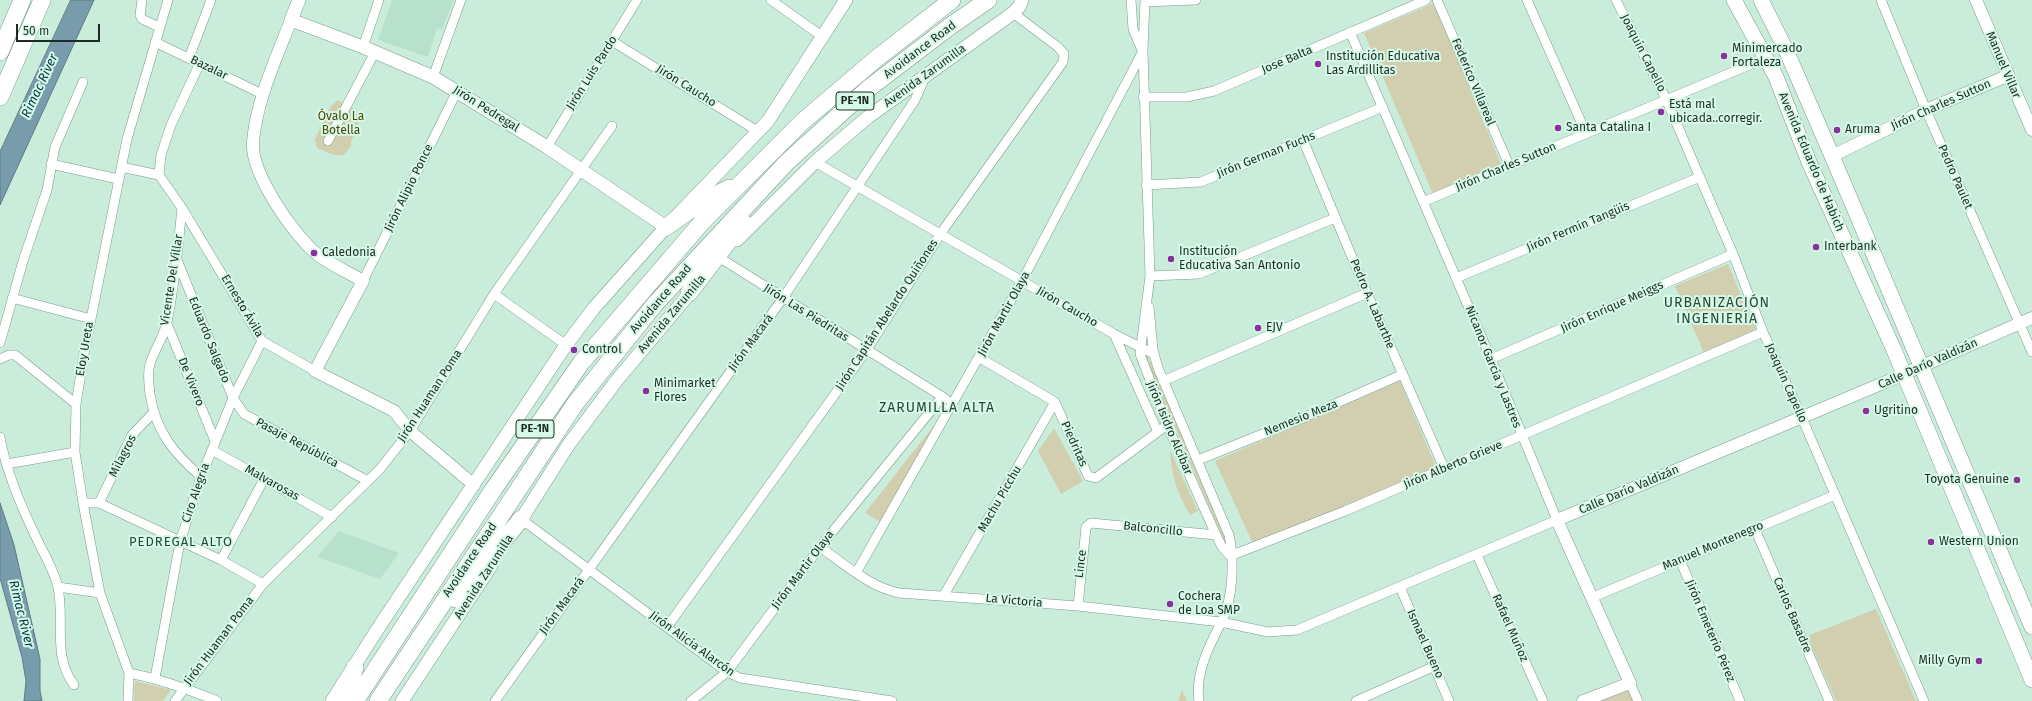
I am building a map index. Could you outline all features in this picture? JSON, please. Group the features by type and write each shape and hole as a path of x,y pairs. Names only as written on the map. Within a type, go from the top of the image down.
{"highway":[{"path":"0,52 22,0"},
{"path":"0,97 42,0"},
{"name":"Avoidance Road","path":"355,701 493,490 581,363 702,222 802,122 843,85 952,0"},
{"name":"Avoidance Road","path":"378,701 575,404 655,304 787,162 869,88 966,14 988,0"},
{"path":"666,227 700,204 744,179"},
{"path":"689,293 743,223 752,198"},
{"path":"420,637 452,604 521,519"},
{"path":"344,701 355,667"}],"main road":[{"path":"292,20 299,0"},
{"path":"332,701 566,345 594,308 666,227 759,132 776,111 846,0"},
{"name":"Avenida Zarumilla","path":"402,701 573,439 617,380 689,293 720,258 815,162 868,117 1013,13 1019,7 1022,0"},
{"name":"Avenida Eduardo de Habich","path":"1734,0 1776,78 1809,162 1904,374 2032,680"},
{"name":"Avenida Eduardo de Habich","path":"1761,0 1786,50 1832,156 2032,627"},
{"name":"Jirón Pedregal","path":"292,20 363,47 433,77 547,147 584,166 666,227"}],"street":[{"path":"142,0 140,16 142,19 159,27"},
{"name":"Eloy Ureta","path":"128,701 129,673 100,593 75,452 76,404 126,139 168,0"},
{"path":"189,58 211,0"},
{"path":"363,47 379,0"},
{"path":"433,77 462,0"},
{"name":"Jirón Luis Pardo","path":"547,147 637,0"},
{"path":"771,0 823,37"},
{"name":"Jirón Isidro Alcíbar","path":"1131,0 1133,29 1143,51"},
{"path":"1145,1 1196,0"},
{"name":"Jose Balta","path":"1144,96 1188,97 1214,91 1426,0"},
{"name":"Federico Villareal","path":"1437,0 1509,165"},
{"path":"1527,0 1586,133"},
{"name":"Joaquín Capello","path":"1616,0 1666,99 1733,254 1763,332 1802,418 1924,701"},
{"name":"Pedro Paulet","path":"1881,0 1926,110 2032,352"},
{"name":"Manuel Villar","path":"1976,0 2007,76 2032,130"},
{"name":"Jirón Isidro Alcíbar","path":"1145,1 1143,51 1150,276 1139,348 1142,361 1167,425 1216,535 1222,547 1230,556"},
{"name":"Jirón Capitán Abelardo Quiñones","path":"668,627 866,351 941,233 1063,62 1064,54 1058,47 1013,13"},
{"path":"292,20 262,94 252,143 257,165 266,186 288,222 318,255 363,281"},
{"name":"Nicanor García y Lastres","path":"1350,32 1491,360 1521,436 1557,520 1638,701"},
{"name":"Jirón Caucho","path":"612,41 759,132"},
{"name":"Bazalar","path":"155,42 262,94"},
{"name":"Jirón Martir Olaya","path":"856,573 1022,282 1143,51"},
{"path":"328,141 375,52"},
{"name":"Jirón Charles Sutton","path":"1423,202 1766,58"},
{"path":"121,167 159,175 161,155 171,125 200,63"},
{"name":"Jirón Macará","path":"495,701 783,298 859,187 915,100 926,75"},
{"name":"Jirón Charles Sutton","path":"1832,156 1926,110 2007,76"},
{"path":"0,343 12,298 47,190 55,147 83,82"},
{"name":"Jirón Alipio Ponce","path":"315,371 363,281 457,91"},
{"name":"Jirón German Fuchs","path":"1146,185 1201,182 1383,107"},
{"name":"Jirón Huaman Poma","path":"175,701 263,584 368,481 410,431 494,294 612,126"},
{"name":"Pedro A. Labarthe","path":"1303,140 1367,293 1444,468"},
{"name":"Jirón Caucho","path":"815,162 941,233 1022,282 1139,348 1154,354"},
{"path":"51,164 118,179"},
{"name":"Ernesto Ávila","path":"159,175 182,208 262,341 315,371 394,411 410,431 474,485"},
{"name":"Jirón Fermín Tangüis","path":"1456,278 1700,177"},
{"name":"Vicente Del Villar","path":"182,208 177,260 167,324 150,364 148,375 153,413 157,425 176,454 201,477"},
{"path":"1150,276 1199,274 1335,218"},
{"name":"Jirón Enrique Meiggs","path":"1491,360 1733,254"},
{"name":"Jirón Las Piedritas","path":"720,258 866,351 953,404"},
{"name":"Eduardo Salgado","path":"177,260 233,398"},
{"name":"Jirón Isidro Alcíbar","path":"1148,292 1154,354 1163,381 1229,535 1231,546 1231,579 1226,611 1204,662 1199,681 1199,701"},
{"path":"1163,381 1367,293"},
{"path":"494,294 566,345"},
{"path":"12,298 91,319"},
{"name":"Calle Darío Valdizán","path":"1221,622 1268,632 1297,630 1802,418 2032,318"},
{"name":"De Vivero","path":"167,324 213,445"},
{"name":"Jirón Alberto Grieve","path":"1230,556 1345,511 1763,332"},
{"path":"1114,334 1157,430"},
{"name":"Ciro Alegría","path":"155,678 180,542 213,445 233,398 262,341"},
{"path":"0,359 9,355 15,355 76,404"},
{"path":"980,358 1055,402"},
{"name":"Nemesio Meza","path":"1198,460 1305,417 1403,374"},
{"name":"Jirón Martir Olaya","path":"691,701 727,672 820,547 942,397"},
{"name":"Pasaje República","path":"233,398 244,414 368,481"},
{"name":"Piedritas","path":"1055,402 1088,476 1092,478 1096,478 1157,430 1167,425"},
{"name":"Machu Picchu","path":"944,595 1055,402"},
{"name":"Milagros","path":"99,503 132,435 153,413"},
{"path":"0,437 7,464 24,512 58,587 61,660 66,673 74,685"},
{"name":"Malvarosas","path":"213,445 264,479 332,517"},
{"path":"7,464 75,452"},
{"path":"221,560 264,479"},
{"name":"Manuel Montenegro","path":"1591,598 1835,495"},
{"path":"84,503 99,503 221,560 263,584"},
{"name":"Jirón Alicia Alarcón","path":"521,519 727,672 740,678 892,701"},
{"name":"Balconcillo","path":"1091,524 1216,535"},
{"name":"Lince","path":"1078,606 1086,527 1091,524"},
{"name":"Carlos Basadre","path":"1755,529 1829,701"},
{"name":"La Victoria","path":"820,547 856,573 893,592 1078,606 1221,622"},
{"name":"Rafael Muñoz","path":"1476,555 1543,701"},
{"name":"Jirón Emeterio Pérez","path":"1680,560 1740,701"},
{"path":"58,587 100,593"},
{"name":"Ismael Bueno","path":"1400,587 1449,701"},
{"path":"1356,701 1435,666"},
{"path":"129,673 155,678 185,687 217,701"},
{"path":"1583,701 1630,682"}],"shaded area":[{"path":"392,0 454,0 442,29 437,28 428,57 378,40"},
{"path":"339,531 399,553 380,579 317,557"}],"green space":[{"path":"1434,3 1501,164 1433,194 1364,33"},
{"name":"Óvalo La Botella","path":"337,100 356,110 359,127 351,141 351,146 344,155 334,155 317,148 315,139 329,109"},
{"path":"1728,264 1756,330 1704,353 1675,286"},
{"path":"1148,356 1226,541 1225,543 1146,360 1146,357"},
{"path":"1400,381 1436,467 1254,546 1215,461"},
{"path":"939,419 882,523 865,513"},
{"path":"1054,428 1083,481 1061,494 1038,451"},
{"path":"1170,450 1198,511 1190,515 1176,484"},
{"path":"1876,609 1916,701 1836,701 1807,636"},
{"path":"135,681 171,690 163,701 134,701"},
{"path":"1630,683 1638,701 1583,701"},
{"path":"1182,690 1187,701 1178,701"}],"water":[{"name":"Rimac River","path":"71,0 94,0 0,205 0,152"},
{"name":"Rimac River","path":"0,503 14,545 40,659 40,691 42,701 24,701 26,681 22,657 0,578"}],"place":[{"name":"Minimercado Fortaleza","path":"1724,56"},
{"name":"Institución Educativa Las Ardillitas","path":"1318,64"},
{"name":"Está mal ubicada..corregir.","path":"1661,112"},
{"name":"Santa Catalina I","path":"1558,128"},
{"name":"Aruma","path":"1837,130"},
{"name":"Interbank","path":"1816,247"},
{"name":"Caledonia","path":"314,253"},
{"name":"Institución Educativa San Antonio","path":"1171,259"},
{"name":"EJV","path":"1258,328"},
{"name":"Control","path":"574,350"},
{"name":"Minimarket Flores","path":"646,391"},
{"name":"Ugritino","path":"1866,411"},
{"name":"Toyota Genuine","path":"2017,480"},
{"name":"Western Union","path":"1931,542"},
{"name":"Cochera de Loa SMP","path":"1170,604"},
{"name":"Milly Gym","path":"1979,661"}],"district":[{"name":"URBANIZACIÓN INGENIERÍA","path":"1717,312"},
{"name":"ZARUMILLA ALTA","path":"937,408"},
{"name":"PEDREGAL ALTO","path":"181,542"}]}
